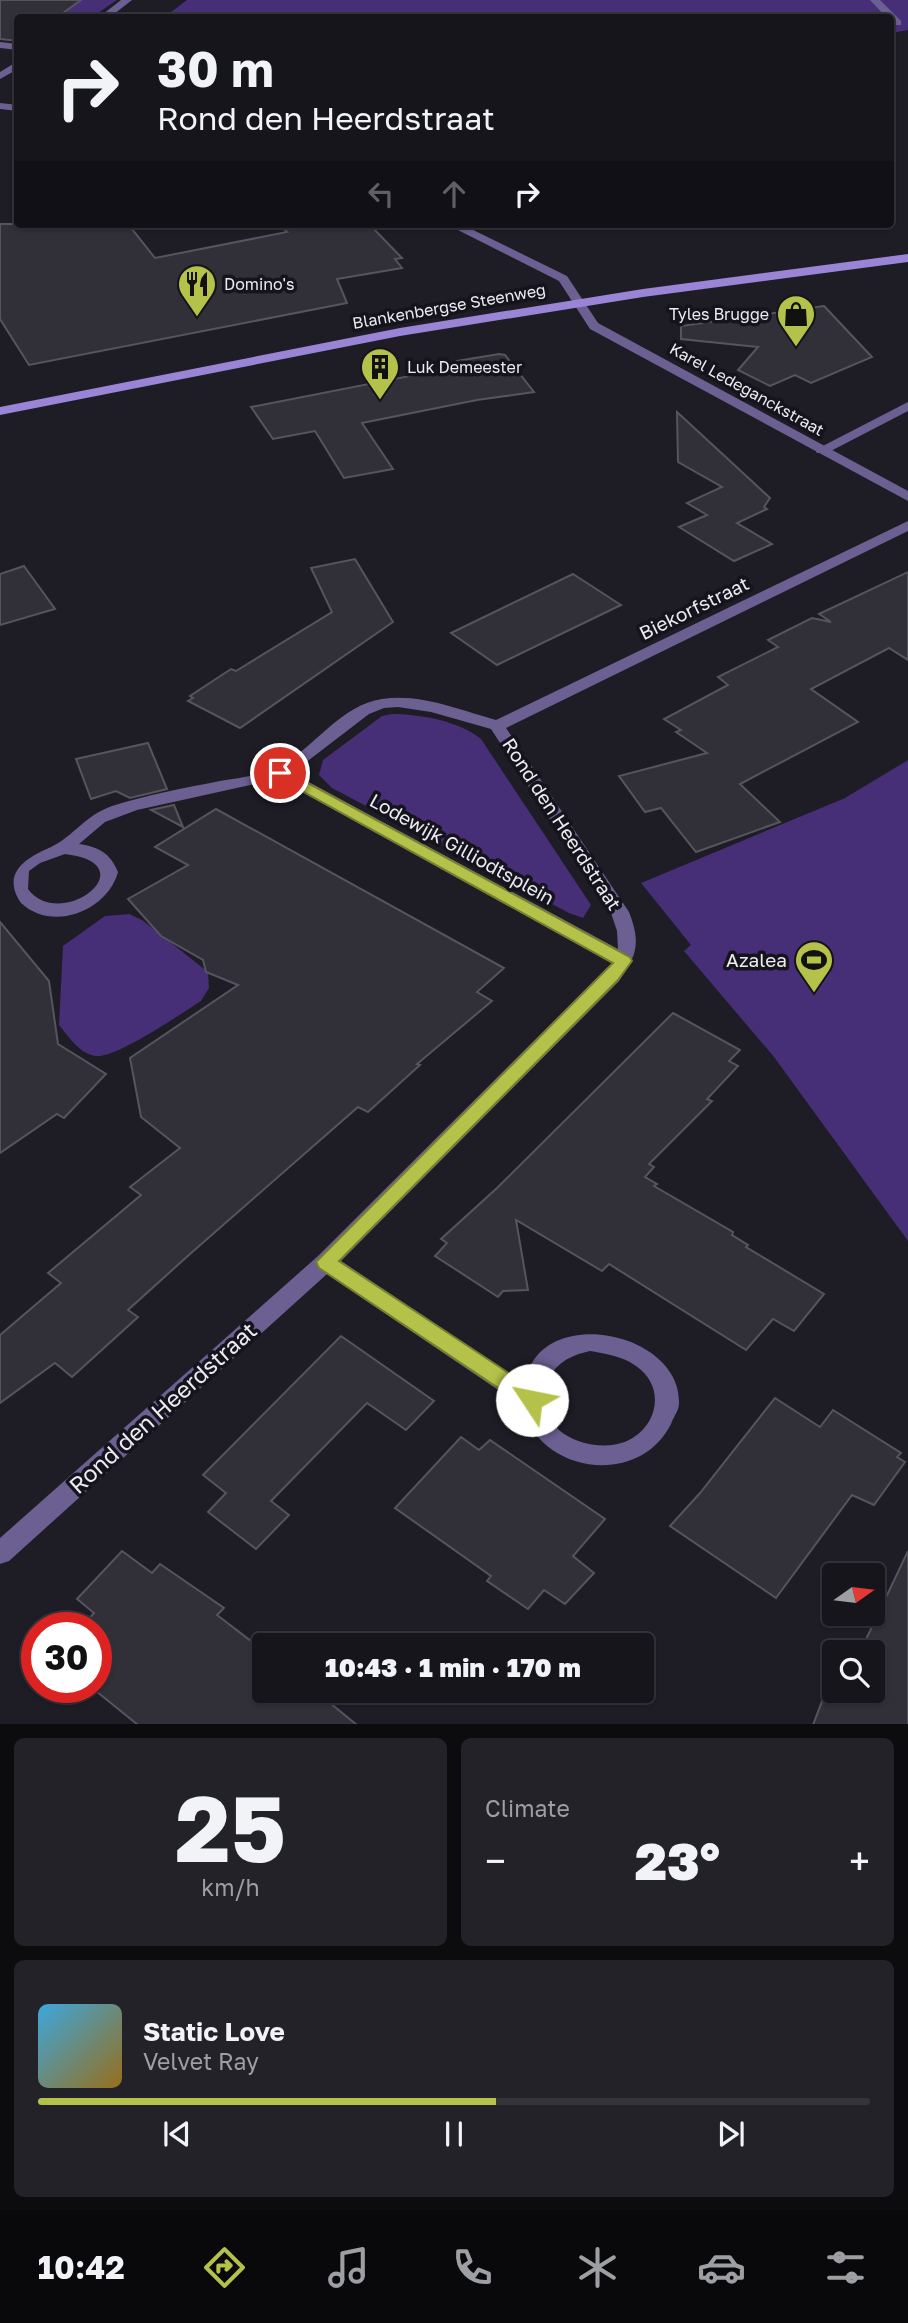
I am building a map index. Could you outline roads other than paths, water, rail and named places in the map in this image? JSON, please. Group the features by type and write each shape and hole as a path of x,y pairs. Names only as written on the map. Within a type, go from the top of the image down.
{"main road":[{"name":"Blankenbergse Steenweg","path":"0,411 309,349 578,302 908,258"}],"street":[{"path":"108,14 127,0"},
{"path":"875,0 889,14"},
{"name":"Karel Ledeganckstraat","path":"461,228 563,279 594,326 908,497"},
{"path":"822,450 908,406"},
{"name":"Biekorfstraat","path":"497,726 908,525"},
{"path":"62,848 78,848 97,854 106,862 110,871 107,886 99,895 81,905 55,909 39,906 28,900 19,889 18,878 29,861 62,848 84,826 102,817 280,773 366,709 384,702 409,703 497,726"},
{"name":"Rond den Heerdstraat","path":"0,1553 326,1262 624,961 629,949 627,928 620,912 497,726"},
{"name":"Lodewijk Gilliodtsplein","path":"280,773 624,961"},
{"path":"326,1262 532,1400 538,1419 552,1437 572,1449 595,1455 631,1451 650,1439 662,1425 667,1406 665,1386 658,1372 643,1357 623,1346 597,1341 574,1344 554,1354 541,1368 533,1387 532,1400"}],"place":[{"name":"Domino's","path":"197,318"},
{"name":"Tyles Brugge","path":"796,348"},
{"name":"Luk Demeester","path":"380,401"},
{"name":"Azalea","path":"814,994"}]}
